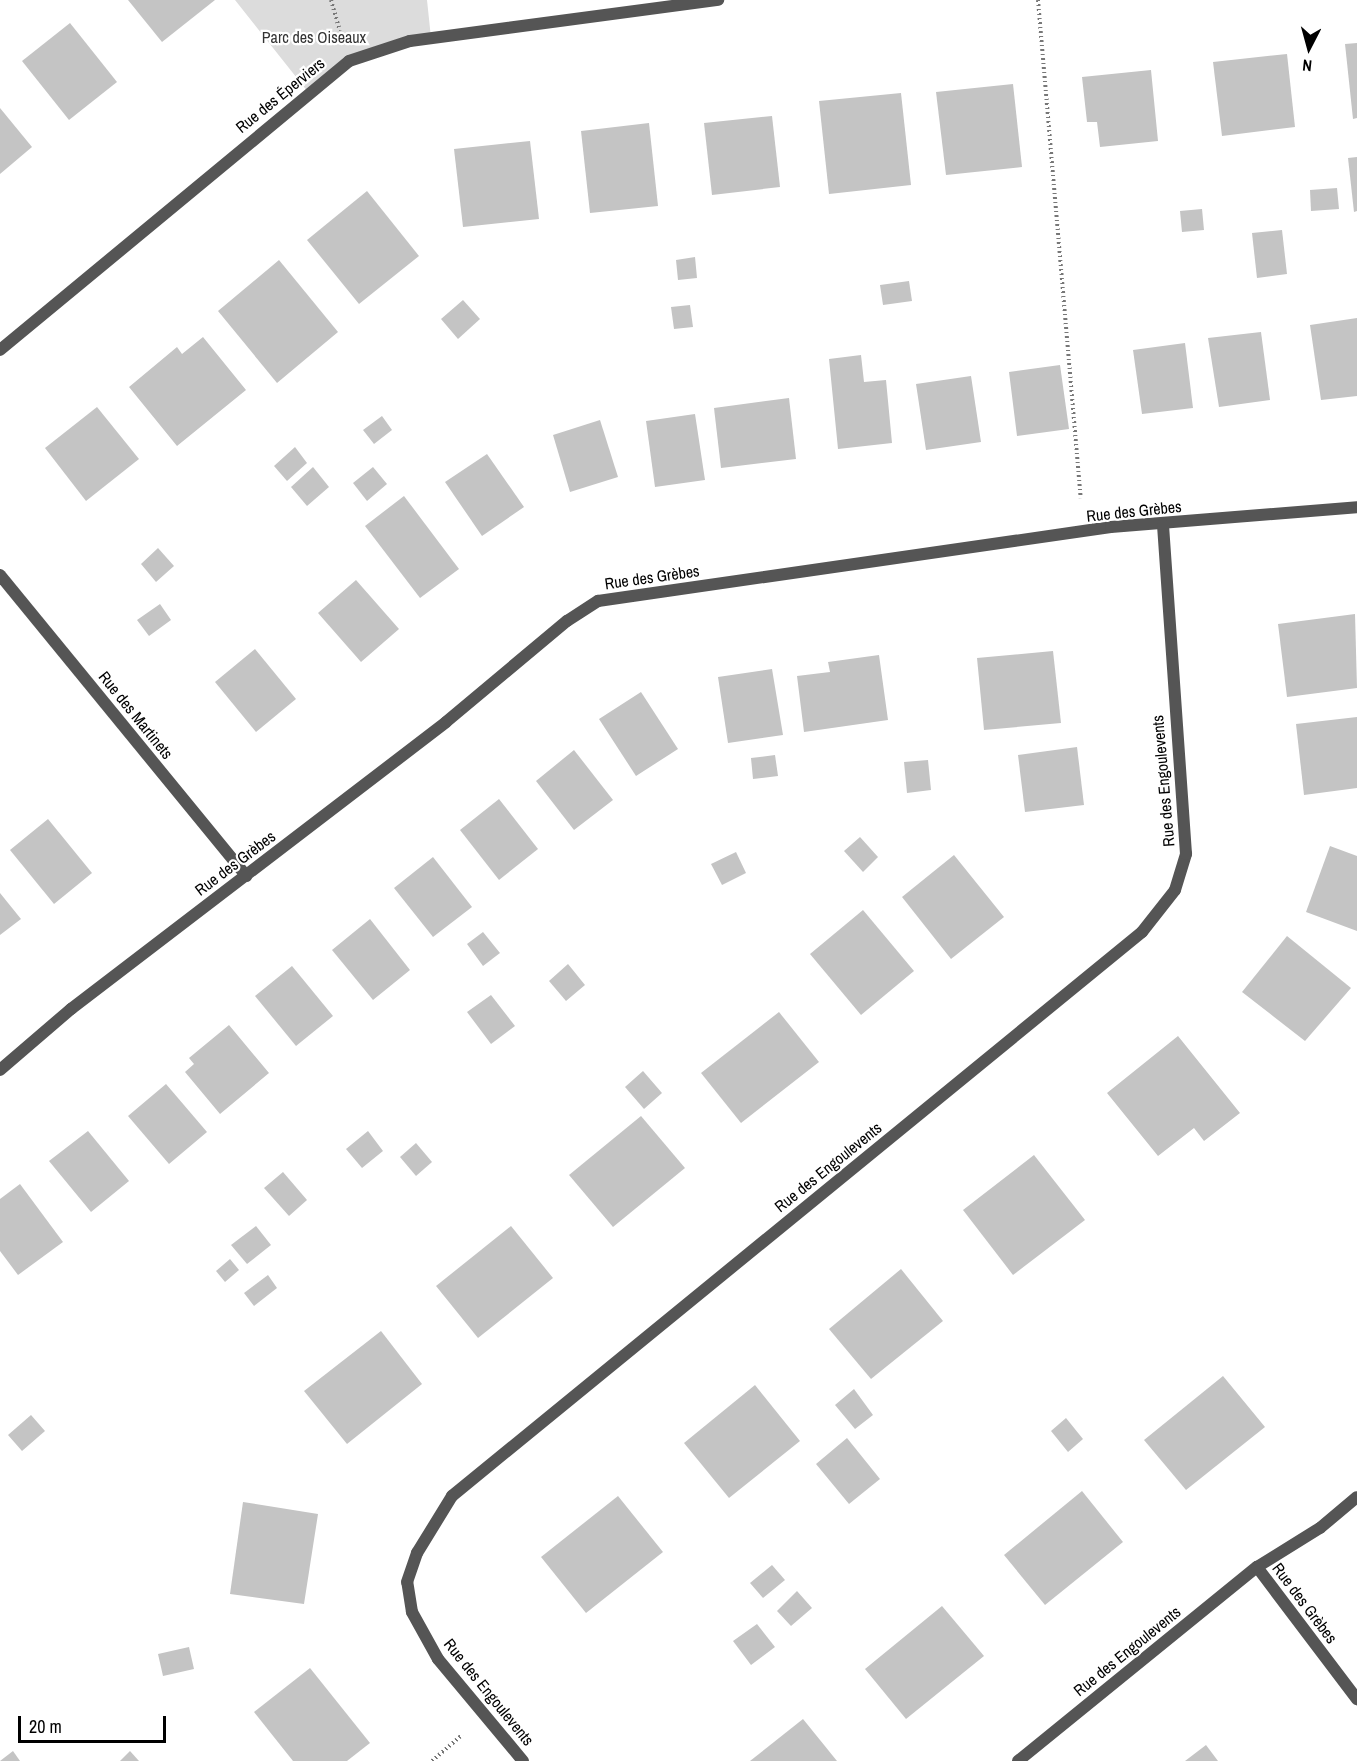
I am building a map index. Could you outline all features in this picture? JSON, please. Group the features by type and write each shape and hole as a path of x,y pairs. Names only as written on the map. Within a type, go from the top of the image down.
{"street":[{"name":"Rue des Éperviers","path":"0,350 349,61 410,41 718,0"},
{"name":"Rue des Grèbes","path":"0,1070 71,1009 446,722 567,621 598,601 1084,532 1357,507"},
{"name":"Rue des Engoulevents","path":"523,1761 438,1659 412,1612 407,1582 417,1553 452,1496 1142,932 1175,890 1186,854 1163,525"},
{"name":"Rue des Martinets","path":"0,575 246,876"},
{"name":"Rue des Grèbes","path":"1357,1497 1320,1528 1257,1568 1357,1699"},
{"name":"Rue des Engoulevents","path":"1018,1761 1257,1568"}],"path":[{"path":"1038,0 1084,532"}],"green space":[{"name":"Parc des Oiseaux","path":"235,0 427,0 431,38 349,61 308,92"}],"building":[{"path":"128,0 215,0 162,42"},
{"path":"70,23 117,82 69,120 22,61"},
{"path":"1357,43 1357,118 1353,119 1345,44"},
{"path":"1287,54 1295,127 1222,136 1213,62"},
{"path":"1151,70 1158,141 1100,147 1097,122 1087,122 1082,77"},
{"path":"1013,84 1022,167 946,175 936,92"},
{"path":"901,93 911,185 829,194 819,101"},
{"path":"0,108 32,147 0,174"},
{"path":"772,116 780,187 712,195 704,123"},
{"path":"649,123 658,206 590,213 581,131"},
{"path":"530,141 539,219 463,227 454,149"},
{"path":"1357,157 1357,211 1354,212 1348,158"},
{"path":"1337,188 1339,209 1311,211 1310,190"},
{"path":"367,191 419,256 359,304 307,240"},
{"path":"1202,209 1204,230 1182,232 1180,211"},
{"path":"1282,230 1287,274 1257,278 1252,233"},
{"path":"695,257 697,278 678,280 676,260"},
{"path":"279,260 338,332 277,383 218,311"},
{"path":"909,281 912,301 883,305 880,285"},
{"path":"463,300 480,319 458,339 441,319"},
{"path":"690,305 693,327 674,329 671,307"},
{"path":"1357,318 1357,396 1321,400 1310,325"},
{"path":"1261,332 1270,400 1219,407 1208,338"},
{"path":"203,337 246,390 177,446 129,387 177,347 182,354"},
{"path":"1185,343 1193,408 1142,414 1133,350"},
{"path":"861,355 864,382 886,380 892,443 838,449 829,359"},
{"path":"1060,365 1069,429 1017,436 1009,372"},
{"path":"971,376 981,442 926,450 916,384"},
{"path":"789,398 796,459 721,468 714,408"},
{"path":"97,407 139,459 86,501 45,448"},
{"path":"695,414 705,480 655,487 646,421"},
{"path":"382,416 392,430 374,444 363,430"},
{"path":"600,420 618,477 570,492 553,435"},
{"path":"295,447 307,463 287,481 274,466"},
{"path":"487,454 524,507 482,536 445,482"},
{"path":"313,467 329,487 307,506 291,487"},
{"path":"373,467 387,484 367,501 353,483"},
{"path":"404,496 459,569 420,598 365,526"},
{"path":"158,548 174,566 156,582 141,564"},
{"path":"356,580 399,629 361,662 318,613"},
{"path":"160,604 171,620 149,636 137,620"},
{"path":"1355,614 1357,688 1287,697 1278,624"},
{"path":"255,649 296,699 256,732 215,682"},
{"path":"1053,651 1061,723 984,730 977,658"},
{"path":"879,655 888,720 804,732 797,676 830,672 828,662"},
{"path":"772,669 783,735 728,743 718,677"},
{"path":"641,692 678,749 636,776 599,719"},
{"path":"1357,717 1357,788 1304,795 1296,724"},
{"path":"1077,747 1084,805 1025,812 1018,755"},
{"path":"574,750 613,800 574,830 536,781"},
{"path":"775,755 778,776 753,779 751,758"},
{"path":"928,760 931,790 907,793 904,762"},
{"path":"499,799 538,849 499,880 460,830"},
{"path":"48,819 92,873 54,904 10,850"},
{"path":"860,837 878,857 863,872 844,851"},
{"path":"1330,846 1357,856 1357,931 1306,912"},
{"path":"736,852 746,873 722,885 711,864"},
{"path":"954,855 1004,917 951,959 902,897"},
{"path":"433,857 472,907 433,937 394,888"},
{"path":"0,893 21,919 0,935"},
{"path":"863,910 914,971 861,1015 810,954"},
{"path":"370,919 410,970 373,1000 332,950"},
{"path":"483,932 500,953 483,966 467,944"},
{"path":"1287,936 1351,988 1305,1041 1242,992"},
{"path":"568,964 585,985 566,1001 549,981"},
{"path":"292,966 333,1016 296,1046 255,996"},
{"path":"491,995 515,1026 491,1044 467,1012"},
{"path":"779,1012 819,1062 741,1123 701,1073"},
{"path":"229,1025 269,1073 220,1114 185,1072 194,1064 189,1058"},
{"path":"1178,1036 1240,1113 1204,1141 1194,1128 1158,1156 1107,1093"},
{"path":"643,1071 662,1093 644,1109 625,1087"},
{"path":"166,1084 207,1132 169,1164 128,1116"},
{"path":"641,1116 685,1168 613,1227 569,1175"},
{"path":"88,1131 129,1181 91,1212 49,1161"},
{"path":"368,1131 383,1151 362,1168 346,1149"},
{"path":"416,1143 432,1162 416,1176 400,1157"},
{"path":"1034,1155 1085,1220 1013,1275 963,1210"},
{"path":"283,1172 307,1200 289,1216 264,1188"},
{"path":"20,1184 63,1242 18,1275 0,1251 0,1199"},
{"path":"256,1226 271,1245 247,1264 231,1245"},
{"path":"511,1226 553,1278 478,1338 436,1286"},
{"path":"230,1259 239,1270 225,1282 216,1271"},
{"path":"901,1269 943,1321 871,1379 829,1329"},
{"path":"268,1275 277,1288 254,1306 244,1293"},
{"path":"381,1331 422,1384 347,1444 304,1391"},
{"path":"1223,1376 1265,1427 1186,1490 1144,1440"},
{"path":"755,1385 800,1441 729,1498 684,1443"},
{"path":"854,1389 873,1415 855,1429 835,1405"},
{"path":"31,1415 45,1431 22,1451 8,1435"},
{"path":"1066,1418 1083,1439 1068,1452 1051,1431"},
{"path":"847,1438 880,1479 849,1504 816,1464"},
{"path":"1082,1491 1123,1542 1045,1605 1004,1555"},
{"path":"618,1496 663,1552 586,1613 541,1557"},
{"path":"243,1502 318,1514 304,1604 230,1594"},
{"path":"772,1565 785,1580 763,1598 750,1583"},
{"path":"797,1591 812,1608 791,1626 777,1611"},
{"path":"942,1606 984,1656 906,1719 865,1669"},
{"path":"757,1624 775,1647 751,1665 733,1641"},
{"path":"189,1647 194,1669 163,1676 158,1654"},
{"path":"310,1668 370,1743 347,1761 293,1761 254,1712"},
{"path":"803,1719 837,1761 750,1761"},
{"path":"1206,1745 1218,1761 1185,1761"},
{"path":"13,1751 20,1761 0,1761"},
{"path":"130,1751 139,1761 120,1761"}]}
